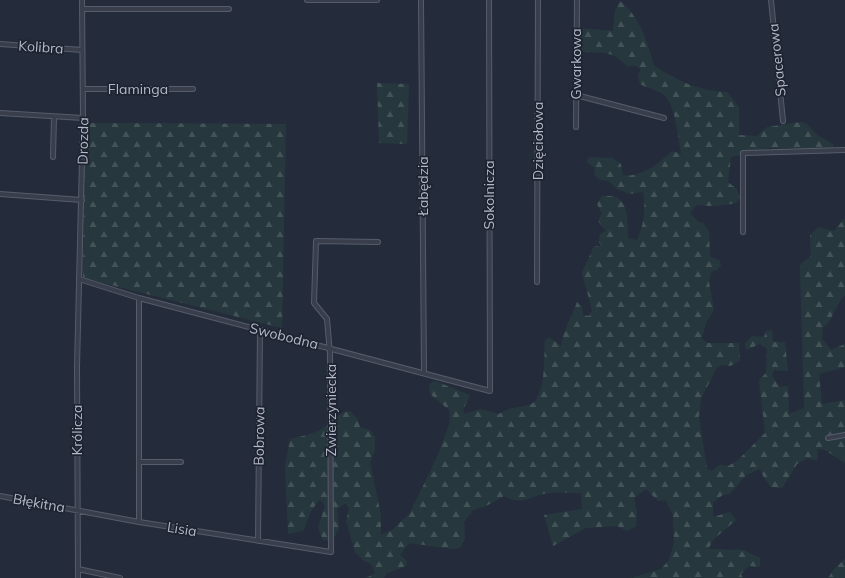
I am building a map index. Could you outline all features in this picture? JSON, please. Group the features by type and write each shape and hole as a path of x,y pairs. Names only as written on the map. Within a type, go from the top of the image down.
{"street":[{"name":"Drozda","path":"78,281 82,200 82,0"},
{"path":"307,0 377,0"},
{"name":"Łabędzia","path":"421,0 424,372"},
{"name":"Sokolnicza","path":"489,0 490,391"},
{"name":"Dzięciołowa","path":"537,282 538,0"},
{"name":"Gwarkowa","path":"576,127 577,0"},
{"name":"Spacerowa","path":"771,0 783,121"},
{"path":"82,9 228,9"},
{"name":"Kolibra","path":"0,44 82,50"},
{"name":"Flaminga","path":"83,89 193,89"},
{"path":"576,95 664,118"},
{"path":"0,113 83,118"},
{"path":"53,157 54,116"},
{"path":"743,232 743,153 845,150"},
{"path":"0,194 82,200"},
{"name":"Zwierzyniecka","path":"287,546 331,552 330,362 327,319 314,304 316,241 378,242"},
{"name":"Swobodna","path":"78,281 260,331 329,347 490,391"},
{"name":"Królicza","path":"78,281 78,578"},
{"path":"139,298 139,522"},
{"name":"Bobrowa","path":"258,541 260,331"},
{"path":"828,438 845,435"},
{"path":"139,462 181,462"},
{"name":"Błękitna","path":"0,496 78,510"},
{"name":"Lisia","path":"78,510 139,522 287,546"},
{"path":"78,568 120,578"}],"green space":[{"path":"620,1 638,23 646,39 654,66 673,77 697,87 727,92 739,107 739,135 757,136 767,127 801,122 807,124 817,135 833,144 834,149 768,148 731,157 728,182 737,189 740,198 736,203 726,205 697,205 690,213 699,222 703,223 709,232 710,257 719,260 721,265 717,270 711,272 709,282 714,310 706,323 702,338 707,343 739,343 740,361 730,366 721,365 716,369 701,399 699,417 707,469 712,471 719,465 728,466 737,461 765,433 759,380 766,373 767,349 760,344 746,350 745,344 752,336 764,337 766,331 772,330 773,342 785,342 788,371 774,370 772,376 780,387 788,386 789,414 804,408 800,265 811,256 810,235 819,227 834,231 845,218 845,295 841,299 830,320 823,328 822,339 831,350 845,344 845,367 819,374 822,404 845,400 845,463 825,450 817,449 818,459 814,460 807,458 797,464 782,488 771,487 764,478 760,469 746,475 730,494 723,495 713,502 713,517 730,512 736,520 714,539 708,549 743,550 760,558 760,567 749,566 741,574 743,578 631,578 661,569 669,560 674,543 673,515 666,500 658,501 646,489 634,498 637,512 636,526 627,531 617,526 586,528 553,546 544,515 582,509 581,493 549,493 522,500 511,499 504,496 488,505 473,510 464,522 465,539 460,548 453,549 409,543 400,555 407,561 406,566 387,573 384,578 366,578 375,573 371,564 363,560 355,552 346,521 349,509 345,503 337,509 339,529 332,541 323,540 318,528 325,506 320,499 311,511 303,531 288,534 285,466 290,439 318,431 340,415 350,411 357,418 360,427 370,430 375,437 375,450 370,462 381,515 381,535 392,530 410,513 438,455 450,422 449,410 430,394 429,384 435,381 470,395 463,410 465,414 480,409 499,414 503,411 526,406 536,400 542,385 545,340 549,337 561,346 577,302 582,306 583,315 589,316 592,310 582,273 594,246 602,247 599,242 600,234 606,231 598,221 602,214 597,204 602,196 611,196 623,203 627,216 628,238 637,240 643,223 643,192 629,194 617,189 608,181 600,180 594,175 595,168 587,162 589,157 612,158 621,164 623,175 630,175 650,169 672,151 681,154 678,131 671,105 663,94 640,84 638,74 641,70 637,66 627,66 616,57 607,53 583,52 577,46 578,28 613,31 615,10"},
{"path":"377,83 409,84 407,144 379,143"},
{"path":"85,123 286,124 282,328 83,278"},
{"path":"845,559 845,578 828,578 835,568"}]}
